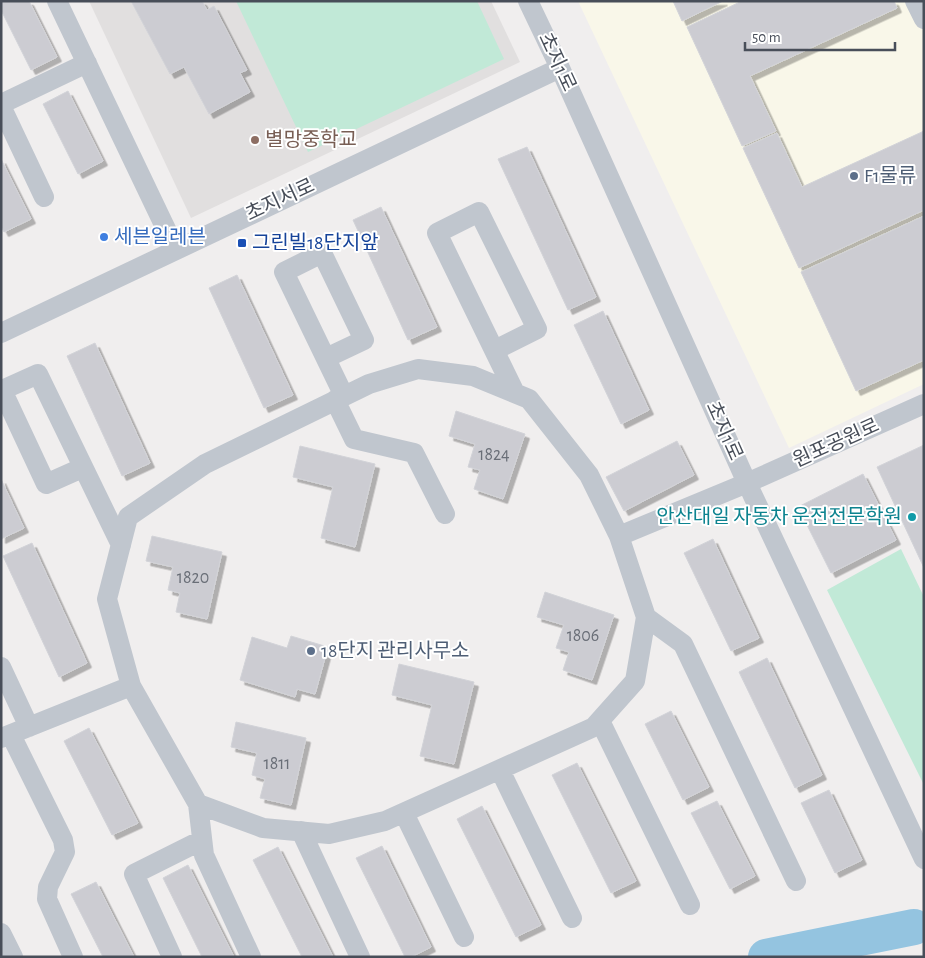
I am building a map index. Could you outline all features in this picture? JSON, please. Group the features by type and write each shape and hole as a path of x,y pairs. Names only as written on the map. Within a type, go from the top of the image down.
{"street":[{"path":"58,1 176,250"},
{"name":"초지1로","path":"528,1 748,483 924,859"},
{"path":"915,1 924,19"},
{"path":"44,197 1,105 87,63"},
{"name":"초지서로","path":"1,333 560,68"},
{"path":"495,350 537,329 479,212 437,233 515,393"},
{"path":"326,358 364,340 322,253 284,272 326,358 354,440 414,453 445,514"},
{"path":"198,804 263,828 329,834 385,821 594,727 635,681 646,617 619,536 589,475 529,399 473,376 418,369 369,384 205,464 128,517 107,600 131,686 198,804 204,855 252,957"},
{"path":"82,468 46,484 2,390 38,374 121,545"},
{"name":"원포공원로","path":"619,536 748,483 924,404"},
{"path":"646,617 683,644 796,882"},
{"path":"1,667 14,733 63,840 65,852 48,887 46,900 73,957"},
{"path":"14,733 131,686"},
{"path":"600,721 690,905"},
{"path":"500,770 572,918"},
{"path":"404,812 464,937"},
{"path":"301,831 360,957"},
{"path":"172,957 134,874 202,840"},
{"path":"1,933 13,957"}],"shaded area":[{"name":"별망중학교","path":"89,1 491,1 520,62 191,218"},
{"path":"578,1 924,1 924,384 789,448"}],"green space":[{"path":"236,1 477,1 504,59 308,152"},
{"path":"901,549 924,597 924,785 827,590"}],"building":[{"path":"1,1 29,1 57,57 31,70 1,10"},
{"name":"별망중학교","path":"131,1 202,1 207,10 214,6 247,70 240,73 250,92 209,114 184,67 170,74"},
{"path":"673,1 723,1 682,21"},
{"path":"742,1 894,1 897,8 750,76 776,131 742,146 687,27"},
{"path":"68,91 103,161 78,174 43,104"},
{"path":"924,131 924,210 799,268 743,148 777,133 802,187"},
{"path":"527,147 596,297 568,310 498,159"},
{"path":"1,159 31,219 4,232 1,226"},
{"path":"381,207 437,327 408,340 353,220"},
{"path":"924,216 924,360 856,391 801,272"},
{"path":"237,275 293,395 264,408 209,288"},
{"path":"603,311 649,410 621,424 574,325"},
{"path":"95,343 150,463 122,476 67,356"},
{"path":"456,411 525,434 503,499 474,489 480,470 468,467 475,444 449,436"},
{"path":"677,441 694,475 624,511 606,477"},
{"name":"안산대일 자동차 운전전문학원","path":"924,445 924,568 877,467"},
{"path":"300,446 375,464 355,547 321,538 333,487 293,477"},
{"path":"863,474 896,540 831,573 798,507"},
{"path":"1,479 24,528 1,539"},
{"path":"152,536 222,552 207,619 176,612 180,593 168,590 173,567 146,561"},
{"path":"713,539 759,638 731,651 684,553"},
{"path":"32,543 87,663 59,677 3,556"},
{"path":"545,592 614,615 592,680 563,670 569,652 556,648 564,625 537,617"},
{"path":"291,636 328,647 315,694 297,689 295,697 240,680 252,637 287,648"},
{"path":"767,658 822,775 795,788 739,672"},
{"path":"399,664 474,682 454,764 420,756 432,705 392,695"},
{"path":"671,711 709,787 683,800 645,724"},
{"path":"236,722 306,738 291,805 260,798 265,779 252,775 257,753 231,747"},
{"path":"89,728 138,823 112,835 64,741"},
{"path":"577,763 636,881 611,893 552,775"},
{"path":"829,790 862,860 835,873 801,803"},
{"path":"717,801 755,876 730,889 691,813"},
{"path":"482,806 541,925 516,937 457,819"},
{"path":"382,846 431,947 411,957 405,957 356,858"},
{"path":"278,847 333,957 302,957 253,860"},
{"path":"188,865 234,957 202,957 163,878"},
{"path":"96,882 134,957 103,957 71,894"}],"waterway":[{"path":"766,957 914,927"}],"place":[{"name":"별망중학교","path":"255,140"},
{"name":"F1물류","path":"854,176"},
{"name":"세븐일레븐","path":"104,237"},
{"name":"그린빌18단지앞","path":"242,243"},
{"name":"안산대일 자동차 운전전문학원","path":"912,517"},
{"name":"18단지 관리사무소","path":"311,651"}]}
